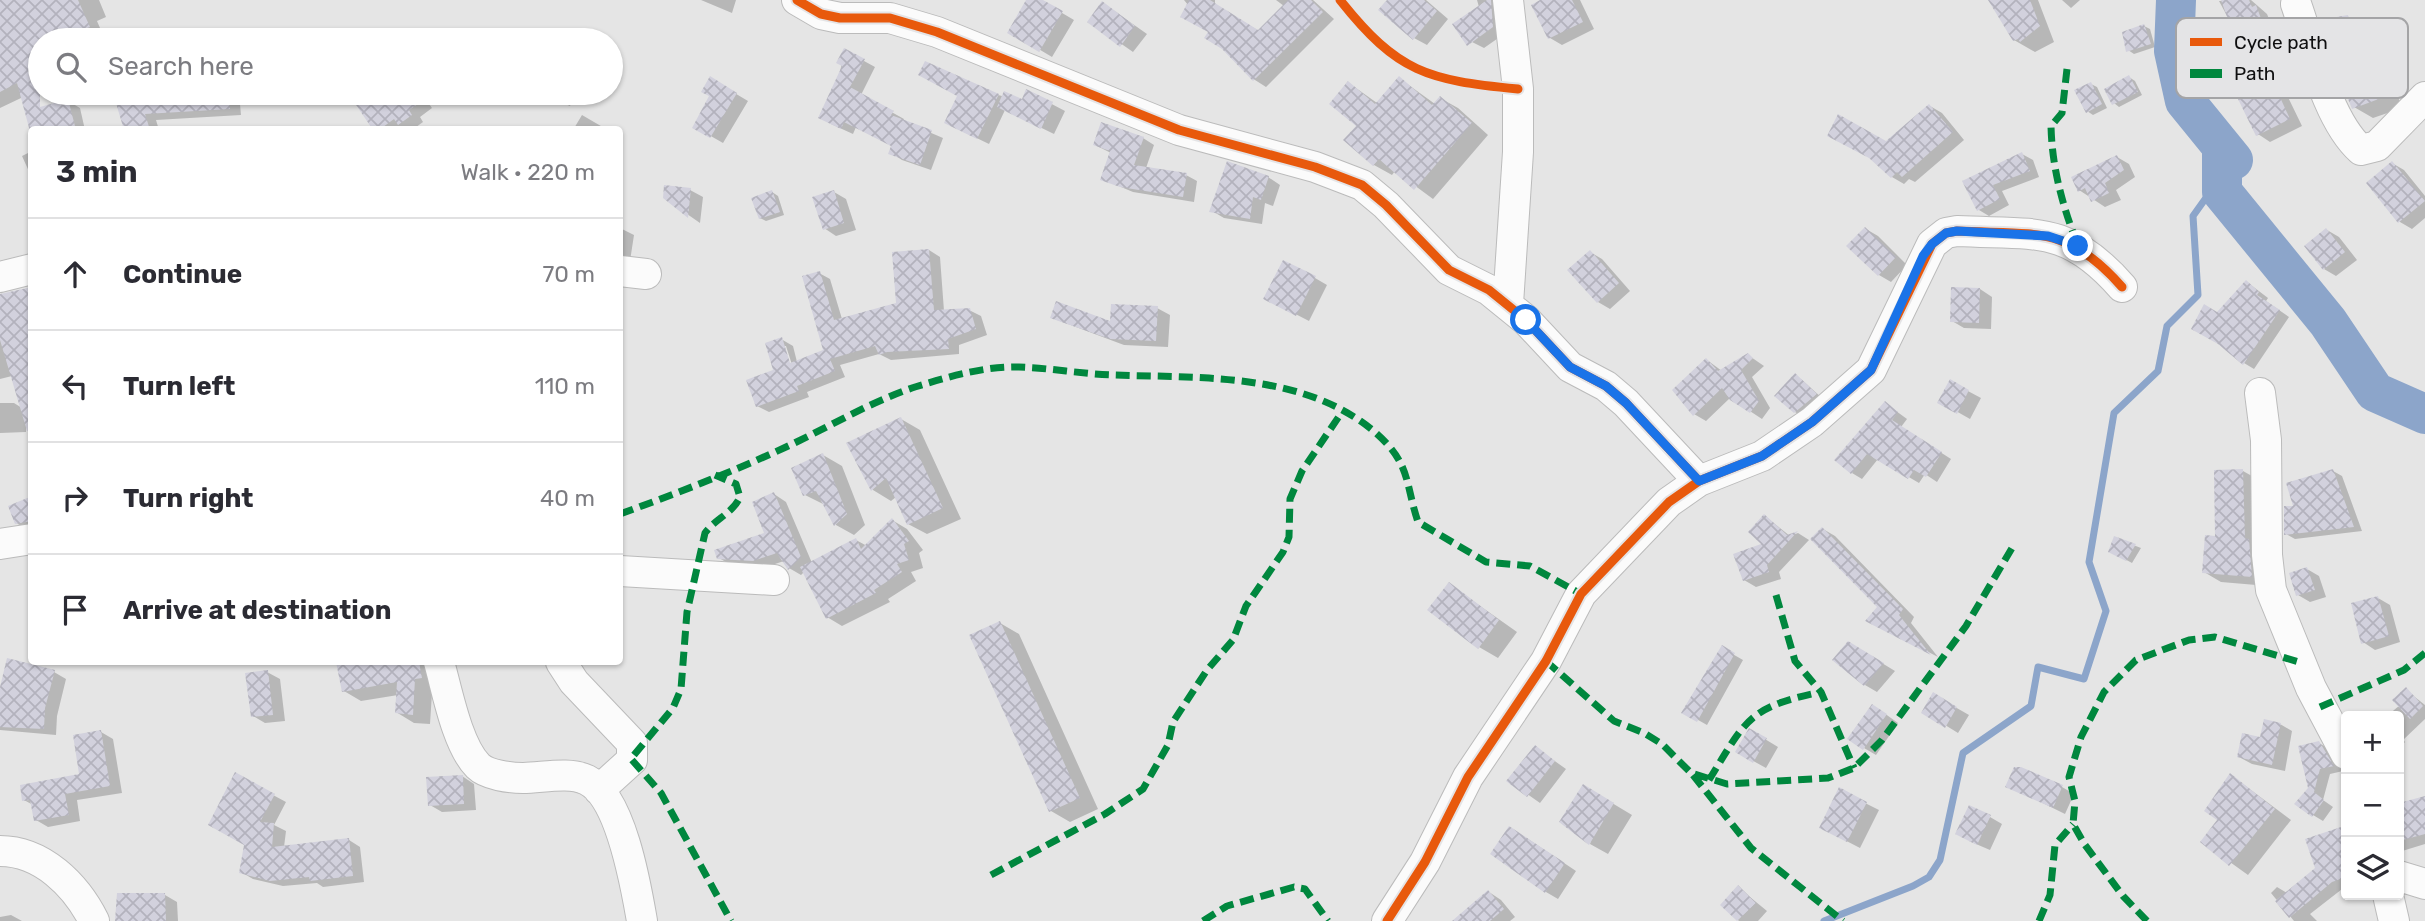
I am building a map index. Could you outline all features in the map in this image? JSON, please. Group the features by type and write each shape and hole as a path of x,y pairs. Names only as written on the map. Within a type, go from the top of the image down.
{"street":[{"path":"797,0 821,14 875,9 890,19 937,32 1179,130 1340,175 1362,186 1386,205 1449,270 1489,290 1508,304 1570,367 1606,386 1626,403 1699,481"},
{"path":"1508,0 1518,89 1518,152 1508,304"},
{"path":"2296,4 2301,18"},
{"path":"2330,98 2342,124 2361,150 2377,146 2425,97"},
{"path":"1387,921 1425,862 1468,777 1546,661 1581,594 1669,502 1699,481 1762,456 1812,422 1871,370 1923,256 1932,244 1946,233 2048,236 2078,246 2102,264 2122,288"},
{"path":"0,277 28,270"},
{"path":"2260,393 2266,440 2267,555 2271,590 2311,688 2341,745"},
{"path":"0,544 28,540"},
{"path":"623,571 774,580"},
{"path":"440,665 449,701 470,756 480,769 512,778 567,776 586,780 598,790 617,821 642,921"},
{"path":"563,665 574,682 632,743 632,760 598,790"},
{"path":"0,851 38,860 53,870 69,884 94,921"},
{"path":"2404,878 2425,884"},
{"path":"2389,900 2394,921"}],"building":[{"path":"0,0 78,0 90,27 28,28 28,105 70,105 75,126 29,126 17,83 0,92"},
{"path":"1026,0 1043,0 1063,11 1039,52 1007,33"},
{"path":"1189,0 1210,0 1258,30 1288,0 1311,0 1323,12 1253,81 1222,49 1204,38 1208,32 1180,17"},
{"path":"1387,0 1424,0 1437,11 1413,40 1378,10"},
{"path":"1491,0 1493,27 1467,46 1452,24"},
{"path":"1540,0 1572,0 1583,22 1548,39 1531,5"},
{"path":"1988,0 2030,0 2040,26 2020,42 2018,39 2013,41"},
{"path":"2221,0 2249,0 2252,7 2256,5 2261,18 2227,18"},
{"path":"1102,1 1135,26 1120,47 1087,22"},
{"path":"2144,24 2151,44 2126,52 2122,32"},
{"path":"844,48 865,59 850,87 894,111 891,115 932,130 920,165 888,154 891,146 844,122 841,129 818,118 842,66 836,63"},
{"path":"925,61 999,94 977,139 944,123 957,96 918,75"},
{"path":"2129,75 2138,92 2112,105 2104,89"},
{"path":"710,76 737,93 710,138 692,128 709,96 701,92"},
{"path":"1399,76 1432,105 1440,96 1472,123 1414,190 1379,159 1373,166 1343,140 1356,126 1329,104 1348,81 1375,104"},
{"path":"2091,82 2102,104 2086,113 2074,90"},
{"path":"1026,89 1053,102 1041,129 997,107 1004,91 1022,99"},
{"path":"2280,98 2290,119 2256,136 2238,99"},
{"path":"2348,98 2381,98 2352,109"},
{"path":"1929,104 1953,132 1902,177 1897,172 1891,178 1869,158 1827,136 1838,114 1886,141"},
{"path":"117,105 230,105 230,109 145,114 149,126 123,126"},
{"path":"356,105 416,105 409,110 412,115 398,125 394,119 384,126 370,126"},
{"path":"1101,122 1144,137 1134,165 1187,173 1183,197 1120,187 1100,180 1110,151 1093,145"},
{"path":"2022,152 2030,171 1993,185 2000,199 1977,211 1962,181"},
{"path":"2117,155 2124,170 2105,183 2109,193 2091,202 2085,188 2078,192 2071,177"},
{"path":"1227,161 1269,176 1261,200 1253,197 1250,219 1209,212"},
{"path":"2392,161 2425,201 2398,223 2366,183"},
{"path":"664,185 691,188 688,218 663,198"},
{"path":"772,190 780,212 759,219 751,198"},
{"path":"834,190 844,223 823,230 812,197"},
{"path":"1865,227 1896,257 1878,276 1846,246"},
{"path":"2326,228 2345,252 2323,270 2304,246"},
{"path":"929,249 934,310 970,308 976,329 948,339 949,349 887,352 879,355 875,346 830,359 835,371 797,386 799,391 756,407 746,380 773,370 765,343 782,337 790,363 823,350 802,276 820,271 834,320 896,303 892,252"},
{"path":"1590,250 1619,283 1597,303 1567,270"},
{"path":"1283,260 1316,276 1296,316 1263,299"},
{"path":"2246,280 2259,292 2257,295 2280,310 2243,365 2218,344 2191,329 2204,304 2217,312"},
{"path":"1951,287 1980,288 1979,323 1950,322"},
{"path":"28,288 28,431 0,340 0,294"},
{"path":"1056,301 1110,321 1111,304 1158,306 1156,341 1110,339 1050,318"},
{"path":"1748,353 1753,358 1741,370 1759,401 1750,413 1730,400 1722,388 1693,416 1672,390 1706,358 1718,371"},
{"path":"1795,373 1817,394 1794,413 1774,396"},
{"path":"1950,379 1969,390 1957,414 1937,403"},
{"path":"1885,401 1898,412 1892,420 1942,452 1926,477 1914,470 1908,479 1867,454 1851,474 1834,460"},
{"path":"901,417 943,508 907,525 886,478 871,491 846,443"},
{"path":"823,453 847,514 834,526 816,491 803,496 791,468"},
{"path":"2243,469 2245,538 2249,539 2252,577 2202,573 2205,535 2215,536 2214,470"},
{"path":"2333,469 2354,527 2284,535 2284,506 2293,506 2286,483"},
{"path":"774,492 801,557 788,570 777,553 753,561 717,559 714,550 764,533 752,502"},
{"path":"28,498 28,522 15,524 8,506"},
{"path":"1764,514 1787,535 1798,531 1767,565 1769,572 1743,581 1733,554 1761,544 1748,532"},
{"path":"892,518 909,541 904,544 909,560 897,564 902,572 874,590 876,593 826,619 800,567 856,538 861,549"},
{"path":"1822,527 1903,609 1899,615 1931,655 1865,621 1877,607 1810,539"},
{"path":"2114,536 2136,544 2126,561 2108,552"},
{"path":"2307,567 2315,590 2296,596 2289,573"},
{"path":"1449,582 1499,620 1478,649 1427,610"},
{"path":"2378,596 2389,636 2361,644 2351,603"},
{"path":"1000,621 1080,798 1049,812 969,635"},
{"path":"1848,641 1884,663 1864,686 1832,660"},
{"path":"1722,645 1735,653 1697,722 1681,713"},
{"path":"7,658 55,670 45,708 44,729 0,727 0,687"},
{"path":"337,665 420,665 422,678 415,679 413,715 395,713 397,682 342,692"},
{"path":"268,670 273,715 251,717 245,673"},
{"path":"2406,687 2423,706 2410,719 2392,700"},
{"path":"1933,692 1957,707 1945,728 1921,713"},
{"path":"1872,704 1887,714 1863,750 1847,739"},
{"path":"2264,719 2281,723 2272,765 2237,757 2242,733 2260,737"},
{"path":"1749,728 1767,738 1753,763 1735,752"},
{"path":"101,730 110,786 65,794 69,815 34,821 30,800 22,801 20,785 79,774 73,735"},
{"path":"2319,741 2334,766 2320,769 2314,792 2324,800 2312,817 2294,804 2308,788 2298,746"},
{"path":"1535,745 1555,761 1527,797 1506,781"},
{"path":"2014,767 2021,767 2063,785 2053,808 2005,787"},
{"path":"235,772 275,794 260,822 274,823 272,847 349,838 353,876 310,881 309,877 270,881 239,873 244,845 208,825"},
{"path":"2230,773 2275,809 2229,866 2200,842 2217,820 2204,811"},
{"path":"463,775 464,804 428,806 426,777"},
{"path":"1583,784 1614,803 1589,845 1559,822"},
{"path":"1839,787 1867,802 1847,842 1819,828"},
{"path":"2425,796 2425,834 2404,840 2404,802"},
{"path":"1969,805 1991,815 1977,845 1955,834"},
{"path":"1509,826 1565,863 1545,893 1490,854"},
{"path":"2341,827 2341,879 2332,882 2289,918 2275,901 2315,868 2305,839"},
{"path":"1738,885 1756,903 1737,921 1720,905"},
{"path":"1488,890 1504,909 1490,921 1452,921"},
{"path":"117,893 165,893 166,921 115,921"}],"waterway":[{"path":"2176,0 2176,60"},
{"path":"2184,98 2233,160 2222,153 2222,192 2328,322 2375,392 2425,414"},
{"path":"1824,921 1913,886 1929,877 1940,860 1963,753 2031,706 2038,667 2084,679 2106,611 2089,562 2114,413 2158,371 2167,326 2198,295 2193,216 2233,160"}],"marked path":[{"path":"2067,69 2062,113 2051,126 2059,188 2078,246"},
{"path":"623,513 745,465 898,393 966,373 1019,367 1216,379 1285,389 1348,413 1376,433 1396,454 1418,522 1486,562 1530,566 1581,594"},
{"path":"991,875 1105,814 1143,789 1168,745 1173,722 1207,670 1233,640 1246,606 1283,552 1289,537 1290,499 1302,471 1342,412"},
{"path":"634,755 673,708 681,689 687,612 705,533 740,497 736,484 715,475"},
{"path":"1546,661 1614,721 1644,733 1662,744 1691,773 1727,784 1828,778 1854,768 1882,740 1966,626 2012,548"},
{"path":"1776,595 1795,661 1821,692 1854,768"},
{"path":"2147,921 2123,896 2085,845 2073,824 2075,801 2069,777 2081,737 2104,692 2136,660 2189,640 2215,637 2299,662"},
{"path":"2320,707 2404,670 2425,653"},
{"path":"1709,780 1751,719 1778,704 1821,692"},
{"path":"632,760 661,793 731,921"},
{"path":"1693,775 1751,848 1843,921"},
{"path":"2039,921 2050,895 2055,845 2073,824"},
{"path":"1203,921 1227,906 1294,887 1305,889 1328,921"}],"cycle path":[{"path":"797,0 821,14 840,18 890,18 937,32 1179,130 1315,167 1362,185 1386,205 1449,270 1489,290 1526,320 1570,367 1606,386 1626,403 1699,481"},
{"path":"1340,0 1379,43 1417,68 1460,82 1518,89"},
{"path":"1387,921 1425,862 1468,777 1546,661 1581,594 1669,502 1699,481 1762,456 1812,422 1871,370 1932,244 1946,233 1957,231 2048,237 2084,252 2122,287"}],"route":[{"path":"1526,320 1570,367 1606,386 1626,403 1699,481 1736,469 1762,456 1812,422 1871,370 1923,256 1932,244 1946,233 1957,231 2048,236 2078,246"}]}
